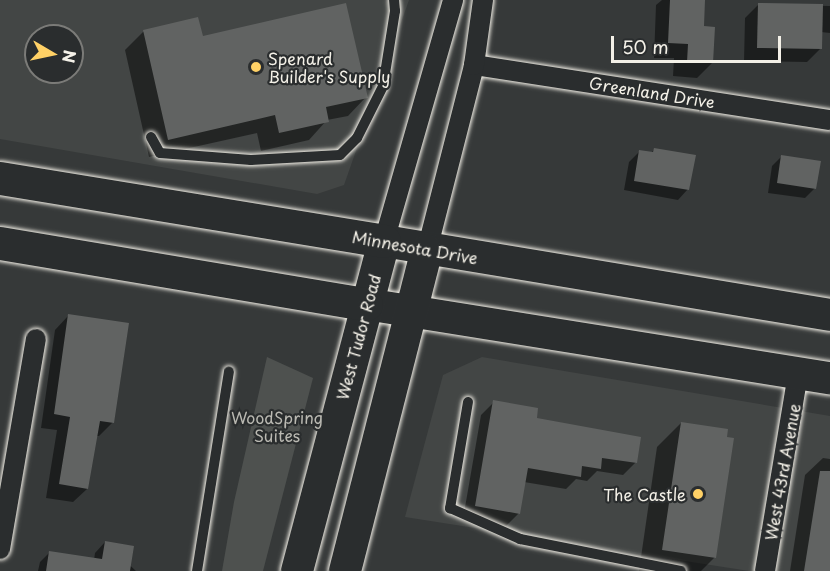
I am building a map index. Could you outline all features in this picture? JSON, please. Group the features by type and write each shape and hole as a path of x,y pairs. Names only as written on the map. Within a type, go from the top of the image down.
{"highway":[{"name":"Minnesota Drive","path":"0,178 384,241"},
{"path":"0,243 366,304"}],"main road":[{"name":"Minnesota Drive","path":"384,241 427,250 830,315"},
{"name":"West Tudor Road","path":"297,571 384,241"},
{"path":"345,571 427,250"},
{"path":"366,304 830,378"}],"street":[{"name":"West Tudor Road","path":"384,241 453,0"},
{"path":"427,250 474,65 483,0"},
{"name":"Greenland Drive","path":"474,65 830,120"},
{"path":"0,549 36,339"},
{"name":"West 43rd Avenue","path":"765,571 798,373"}],"lane":[{"path":"150,137 160,153 251,160 340,155 357,138 383,86 395,11 394,0"},
{"path":"197,571 229,372"},
{"path":"468,402 450,508 520,539 681,571"}],"shaded area":[{"path":"0,0 409,0 344,185 317,194 0,139"},
{"path":"482,357 830,416 830,571 749,571 405,517 443,375"}],"green space":[{"name":"WoodSpring Suites","path":"267,357 313,378 263,571 222,571 234,502"}],"building":[{"path":"670,0 705,0 704,26 715,27 713,63 687,62 688,44 668,43"},
{"name":"Spenard Builder's Supply","path":"346,3 368,98 326,107 329,122 279,133 275,115 168,140 143,30 198,17 203,36"},
{"path":"758,3 823,4 822,49 757,48"},
{"path":"654,148 696,155 689,190 634,181 639,150 653,152"},
{"path":"781,155 821,161 816,189 777,183"},
{"path":"68,314 129,323 114,423 100,421 88,489 59,484 70,417 54,414"},
{"path":"493,400 538,408 537,418 641,437 637,463 602,458 601,469 582,466 581,477 528,468 520,514 475,506"},
{"name":"The Castle","path":"681,422 728,429 727,437 734,438 716,558 662,550"},
{"path":"820,471 830,471 830,571 804,571"},
{"path":"105,541 134,546 130,571 46,571 49,551 102,559"}],"place":[{"name":"Spenard Builder's Supply","path":"256,67"},
{"name":"The Castle","path":"698,494"}]}
